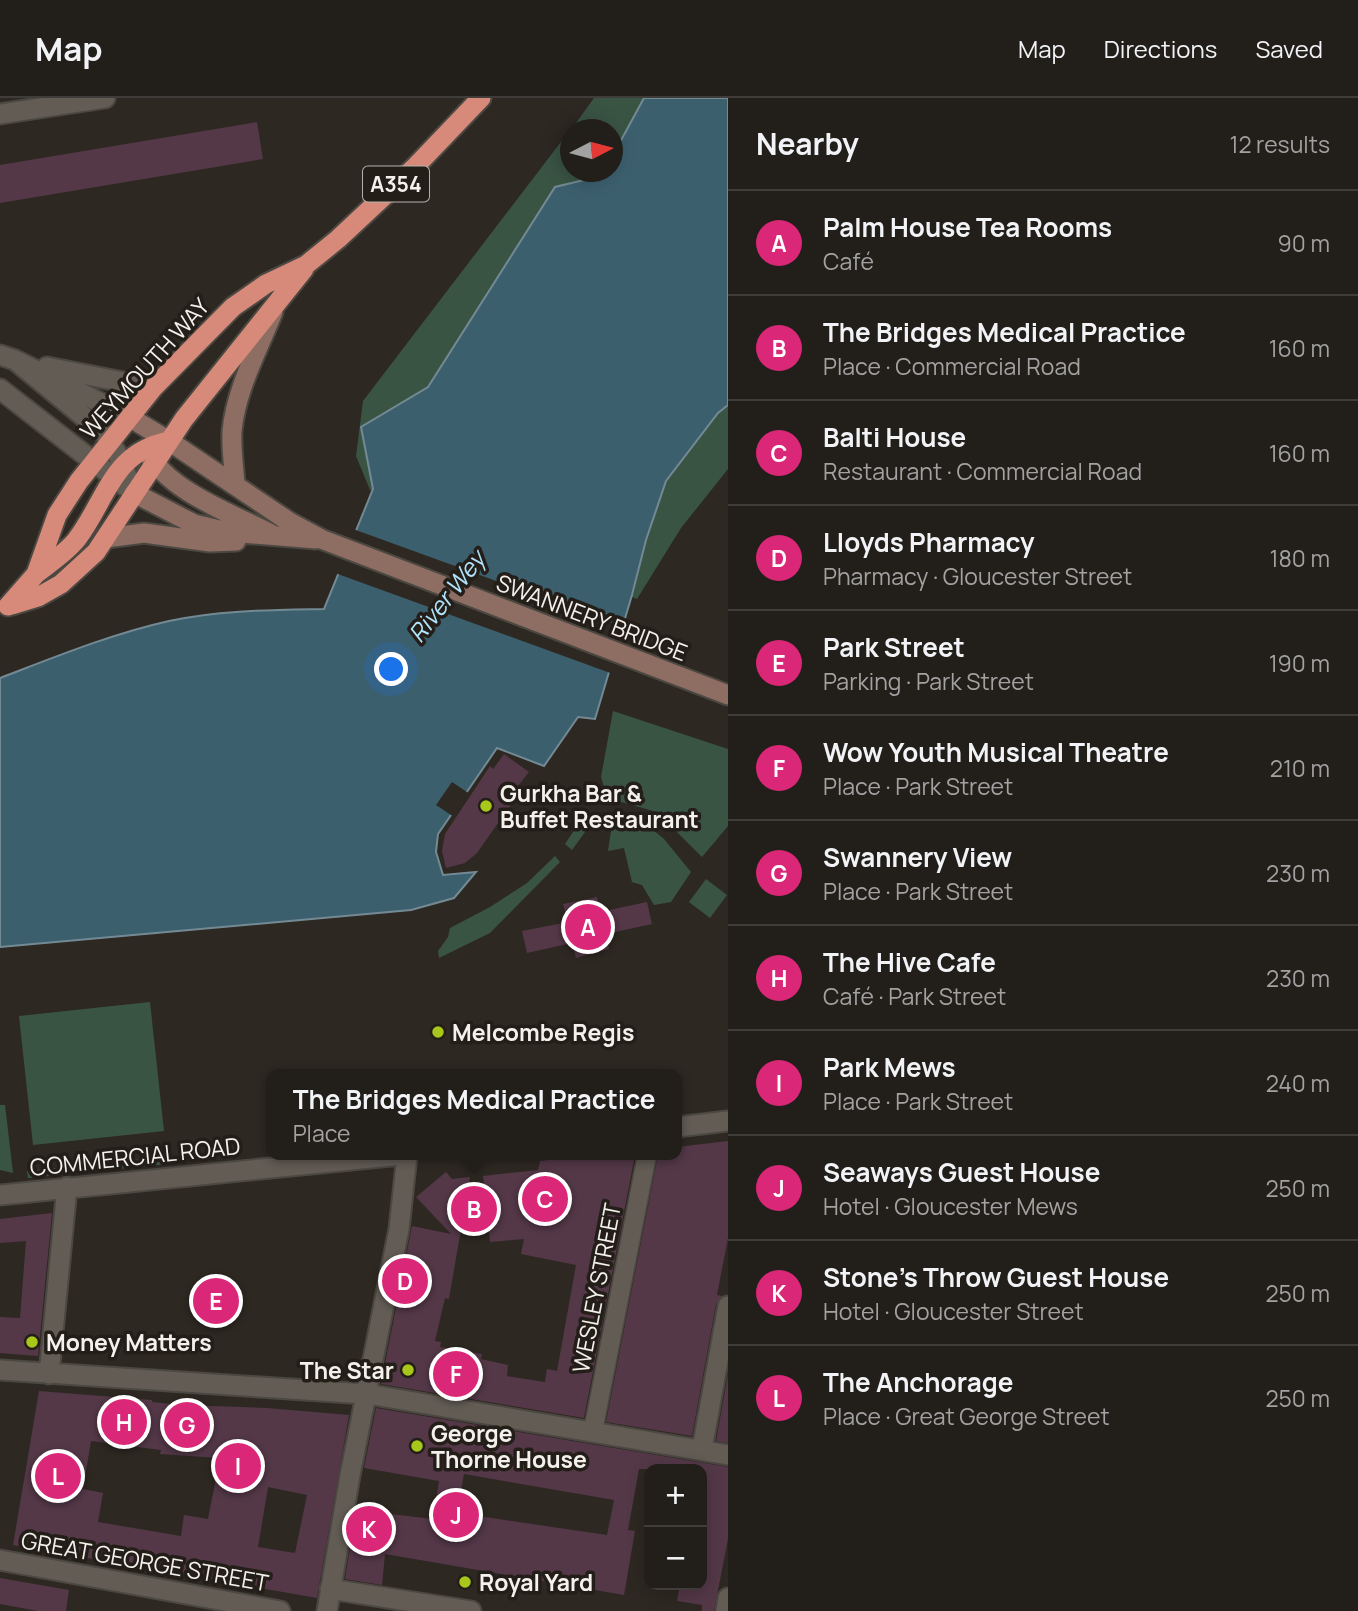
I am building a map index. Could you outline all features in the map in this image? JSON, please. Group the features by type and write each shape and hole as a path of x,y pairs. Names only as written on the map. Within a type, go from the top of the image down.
{"highway":[{"name":"WEYMOUTH WAY","path":"169,441 306,265 404,177 481,98"},
{"name":"WEYMOUTH WAY","path":"36,574 57,515 92,461 110,439 134,420 149,393 233,307 266,284 306,265"},
{"name":"A354","path":"4,609 38,597 61,584 83,566 106,538 134,493 149,455 169,441"},
{"name":"WEYMOUTH WAY","path":"4,609 36,574 76,539 118,472 149,455"}],"main road":[{"path":"235,485 232,450 234,415 247,374 276,304"},
{"path":"134,420 149,455 174,482 271,534"},
{"name":"SWANNERY BRIDGE","path":"134,420 235,485 298,533"},
{"name":"SWANNERY BRIDGE","path":"134,493 194,524 228,532 298,533 321,539 728,695"},
{"path":"106,538 144,533 210,542 271,534"}],"street":[{"path":"0,114 105,98"},
{"path":"7,358 149,393"},
{"path":"7,358 134,420"},
{"path":"7,358 94,423 110,439 118,472 134,493"},
{"path":"0,389 92,461 118,472"},
{"path":"682,1126 728,1121"},
{"name":"COMMERCIAL ROAD","path":"0,1195 349,1160"},
{"path":"327,1611 399,1229 406,1160"},
{"name":"WESLEY STREET","path":"593,1431 646,1160"},
{"path":"49,1374 67,1187"},
{"path":"702,1449 728,1306"},
{"path":"0,1370 367,1394 728,1455"},
{"name":"GREAT GEORGE STREET","path":"0,1560 280,1611"},
{"path":"330,1589 471,1611"},
{"path":"726,1611 728,1598"}],"green space":[{"path":"594,98 644,98 623,137 623,119 579,119"},
{"path":"560,143 560,182 576,182 555,187 428,387 361,427 633,595 646,540 666,481 718,413 728,405 728,469 681,528 637,599 370,490 356,456 363,401"},
{"path":"613,711 728,749 728,826 702,857 657,812 614,800 605,790 601,777"},
{"path":"587,811 593,814 585,832 572,850 565,844"},
{"path":"618,818 647,825 664,839 691,872 671,902 654,905 642,885 632,882 624,848 608,851 612,824"},
{"path":"555,856 560,862 490,933 439,958 438,951 448,937 450,928 527,883"},
{"path":"706,879 727,895 710,918 689,902"},
{"path":"150,1002 164,1131 33,1145 19,1016"},
{"path":"0,1105 5,1105 13,1173 0,1170"},
{"path":"171,1156 168,1164 28,1178 27,1171"}],"water":[{"name":"River Wey","path":"644,98 728,98 728,405 718,413 666,481 646,540 595,719 578,717 544,766 497,748 438,834 436,852 443,875 476,872 454,898 411,910 0,947 0,678 105,639 169,621 227,613 324,609 373,489 361,427 428,387 555,187 576,182 623,182 623,137"}],"pier":[{"path":"353,529 626,628 613,674 335,573"},
{"path":"452,782 470,794 454,817 436,805"}],"building":[{"path":"257,122 263,159 0,203 0,165"},
{"name":"Gurkha Bar & Buffet Restaurant","path":"504,754 529,772 518,786 522,789 477,853 465,863 446,868 442,851 445,834 490,766 493,769"},
{"path":"597,897 600,912 647,902 652,924 606,934 609,949 576,958 572,943 527,953 522,931 568,922 563,904"},
{"path":"728,1141 728,1238 717,1295 722,1296 716,1304 692,1436 606,1422 657,1160 682,1160 682,1146"},
{"path":"634,1160 584,1418 381,1384 412,1226 451,1234 416,1197 446,1172 452,1179 470,1177 449,1299 445,1298 435,1341 441,1342 440,1347 482,1354 481,1359 508,1365 507,1376 545,1382 547,1369 557,1371 576,1265 521,1254 524,1239 490,1242 483,1176 538,1170 540,1161"},
{"path":"52,1213 38,1356 0,1353 0,1317 20,1318 26,1241 0,1243 0,1219"},
{"path":"728,1374 728,1443 716,1441"},
{"path":"39,1391 152,1400 181,1405 267,1408 349,1415 317,1598 13,1545","holes":["91,1441 161,1450 160,1454 220,1458 208,1519 184,1515 181,1536 98,1522 103,1493 83,1489","268,1487 307,1495 295,1553 258,1547"]},
{"path":"376,1408 728,1467 728,1539 714,1611 702,1611 702,1605 677,1601 679,1590 707,1590 707,1464 644,1464 644,1469 639,1469 628,1530 635,1531 624,1595 385,1554 382,1585 345,1579 356,1510 433,1519 439,1481 364,1468","holes":["464,1474 614,1500 607,1535 457,1513"]},
{"path":"0,1578 69,1590 66,1611 38,1611 0,1604"}],"place":[{"name":"Gurkha Bar & Buffet Restaurant","path":"486,806"},
{"name":"Palm House Tea Rooms","path":"588,927"},
{"name":"Melcombe Regis","path":"438,1032"},
{"name":"Balti House","path":"545,1199"},
{"name":"The Bridges Medical Practice","path":"474,1209"},
{"name":"Lloyds Pharmacy","path":"405,1281"},
{"name":"Park Street","path":"216,1301"},
{"name":"Money Matters","path":"32,1342"},
{"name":"The Star","path":"408,1370"},
{"name":"Wow Youth Musical Theatre","path":"456,1374"},
{"name":"The Hive Cafe","path":"124,1422"},
{"name":"Swannery View","path":"187,1425"},
{"name":"George Thorne House","path":"417,1446"},
{"name":"Park Mews","path":"238,1466"},
{"name":"The Anchorage","path":"58,1476"},
{"name":"Seaways Guest House","path":"456,1515"},
{"name":"Stone's Throw Guest House","path":"369,1529"},
{"name":"Royal Yard","path":"465,1582"}]}
